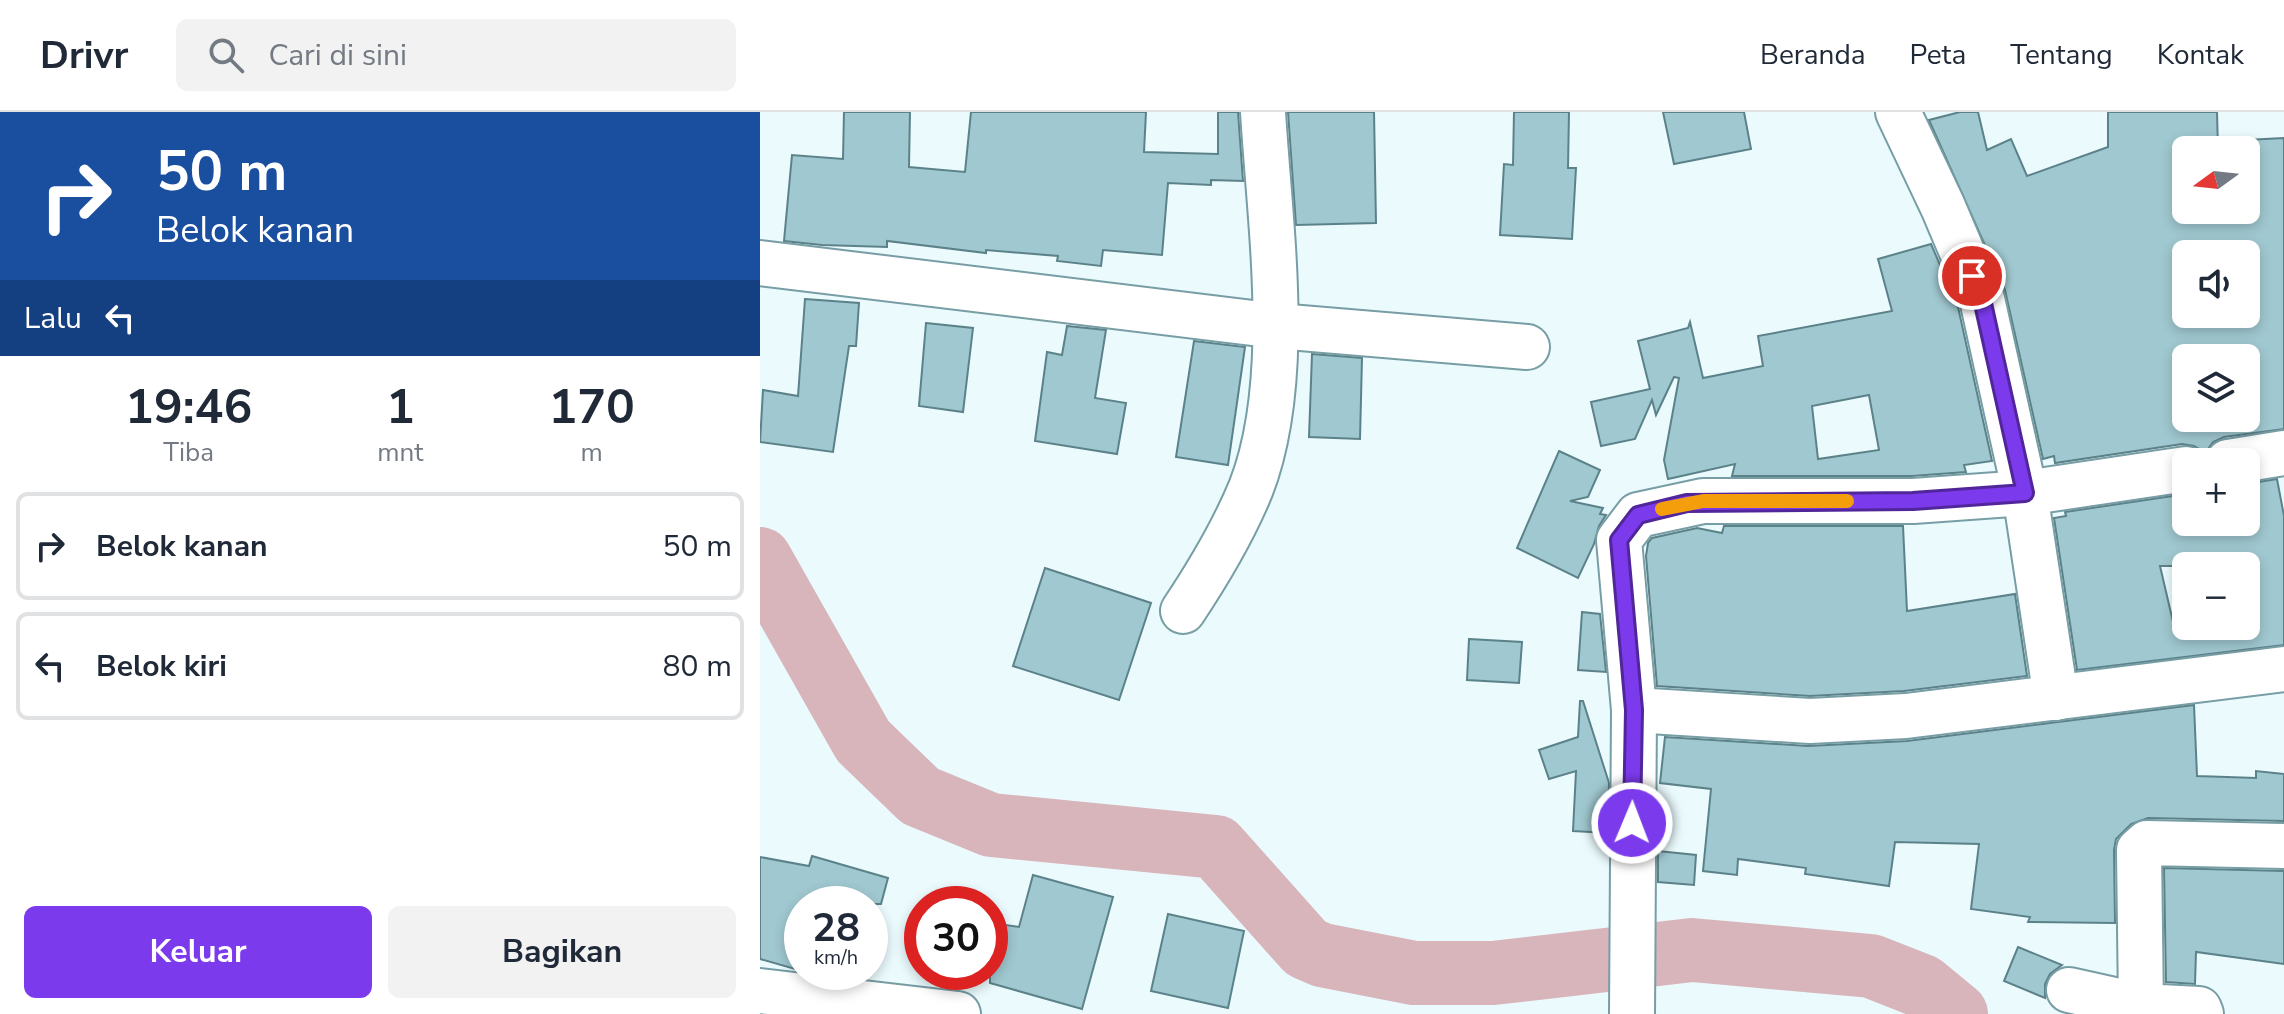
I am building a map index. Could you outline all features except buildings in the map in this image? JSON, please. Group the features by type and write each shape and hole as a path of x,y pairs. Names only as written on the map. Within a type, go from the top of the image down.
{"street":[{"path":"1183,611 1219,558 1252,486 1268,422 1277,326 1263,112"},
{"path":"1898,112 1982,299 2025,493 2056,698"},
{"path":"760,263 1277,326 1527,347"},
{"path":"2260,457 2284,453"},
{"path":"1632,1014 1634,710 1619,540 1638,515 1703,501 1913,501 2025,493 2172,471"},
{"path":"1634,710 1810,721 1906,716 2284,669"},
{"path":"2141,1006 2139,850 2142,845 2284,846"},
{"path":"2069,990 2141,1006 2199,1009 2201,1014"},
{"path":"760,991 958,1014"}],"waterway":[{"path":"760,559 863,741 920,796 991,825 1216,847 1306,948 1322,955 1414,973 1493,973 1692,950 1871,966 1922,986 1956,1014"}],"slow traffic":[{"path":"1662,509 1703,501 1847,501"}],"route":[{"path":"1632,823 1634,710 1619,540 1638,515 1703,501 1913,501 2025,493 1982,299 1972,276"}]}
